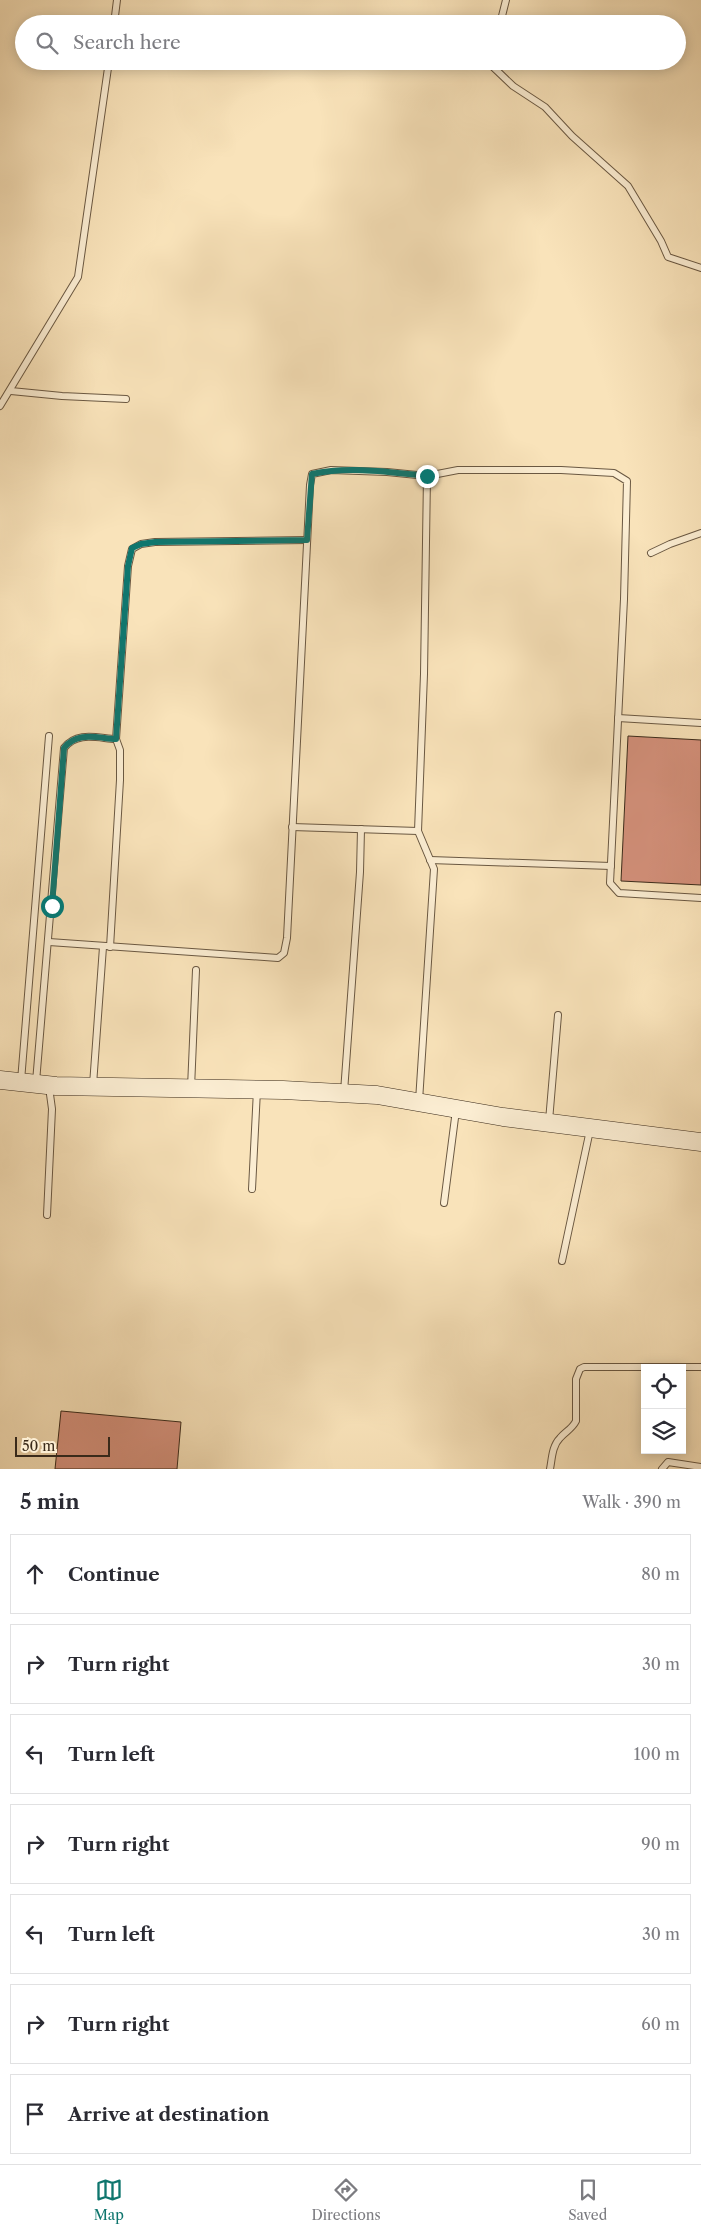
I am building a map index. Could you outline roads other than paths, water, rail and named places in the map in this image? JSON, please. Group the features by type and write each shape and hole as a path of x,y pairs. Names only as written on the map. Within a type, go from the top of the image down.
{"street":[{"path":"0,1080 36,1084 257,1089 377,1095 456,1107 503,1118 591,1127 701,1142"}],"lane":[{"path":"116,15 118,0"},
{"path":"502,15 506,0"},
{"path":"0,406 11,391 78,277 108,70"},
{"path":"496,70 512,86 545,107 572,136 628,186 661,241 668,257 701,268"},
{"path":"11,391 126,399"},
{"path":"49,942 278,958 284,953 312,474 331,470 427,476 458,470 561,470 614,473 628,481 610,883 620,893 701,898"},
{"path":"419,1102 434,869 418,831 425,664 427,476"},
{"path":"651,553 701,533"},
{"path":"110,947 120,780 120,750 116,739 128,566 132,548 141,544 155,542 307,540"},
{"path":"618,718 701,723"},
{"path":"47,1215 52,1109 36,1084 49,736"},
{"path":"36,1084 64,748 68,742 78,736 116,739"},
{"path":"292,827 418,831"},
{"path":"344,1093 360,872 361,829"},
{"path":"430,860 611,866"},
{"path":"93,1086 102,947"},
{"path":"192,1088 196,970"},
{"path":"549,1123 558,1015"},
{"path":"252,1189 257,1089"},
{"path":"444,1203 456,1107"},
{"path":"562,1261 591,1127"},
{"path":"550,1469 559,1438 574,1427 576,1421 576,1379 580,1369 584,1367 701,1367"},
{"path":"662,1469 668,1462 701,1468"}]}
